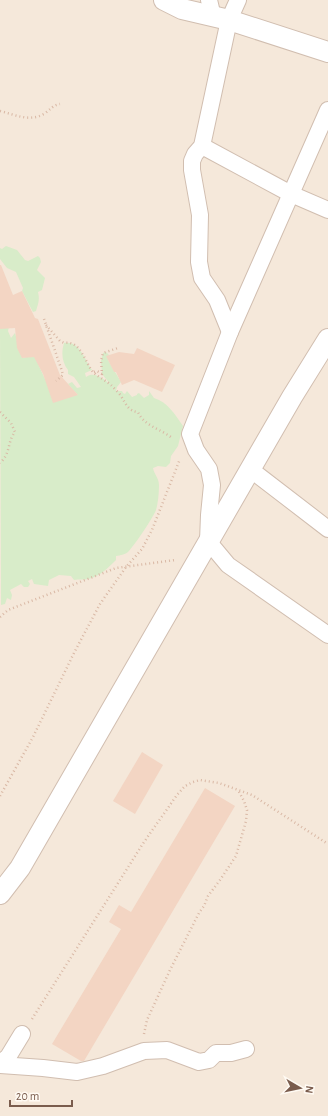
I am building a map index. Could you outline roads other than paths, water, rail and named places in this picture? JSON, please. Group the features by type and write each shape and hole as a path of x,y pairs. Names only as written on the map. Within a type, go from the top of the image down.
{"street":[{"path":"164,0 182,9 217,12 328,52"},
{"path":"217,12 238,0"},
{"path":"217,12 202,146 195,154 192,161 192,170 200,215 199,262 202,278 216,300 230,332"},
{"path":"204,549 212,485 209,469 196,450 190,434 230,332 328,110"},
{"path":"202,146 291,194 328,210"},
{"path":"0,894 20,868 250,468 328,339"},
{"path":"250,468 328,529"},
{"path":"204,549 326,630"},
{"path":"0,1064 8,1057 22,1034"},
{"path":"0,1064 77,1072 103,1066 144,1051 167,1050 199,1062 209,1060 216,1053 231,1053 246,1049"}]}
